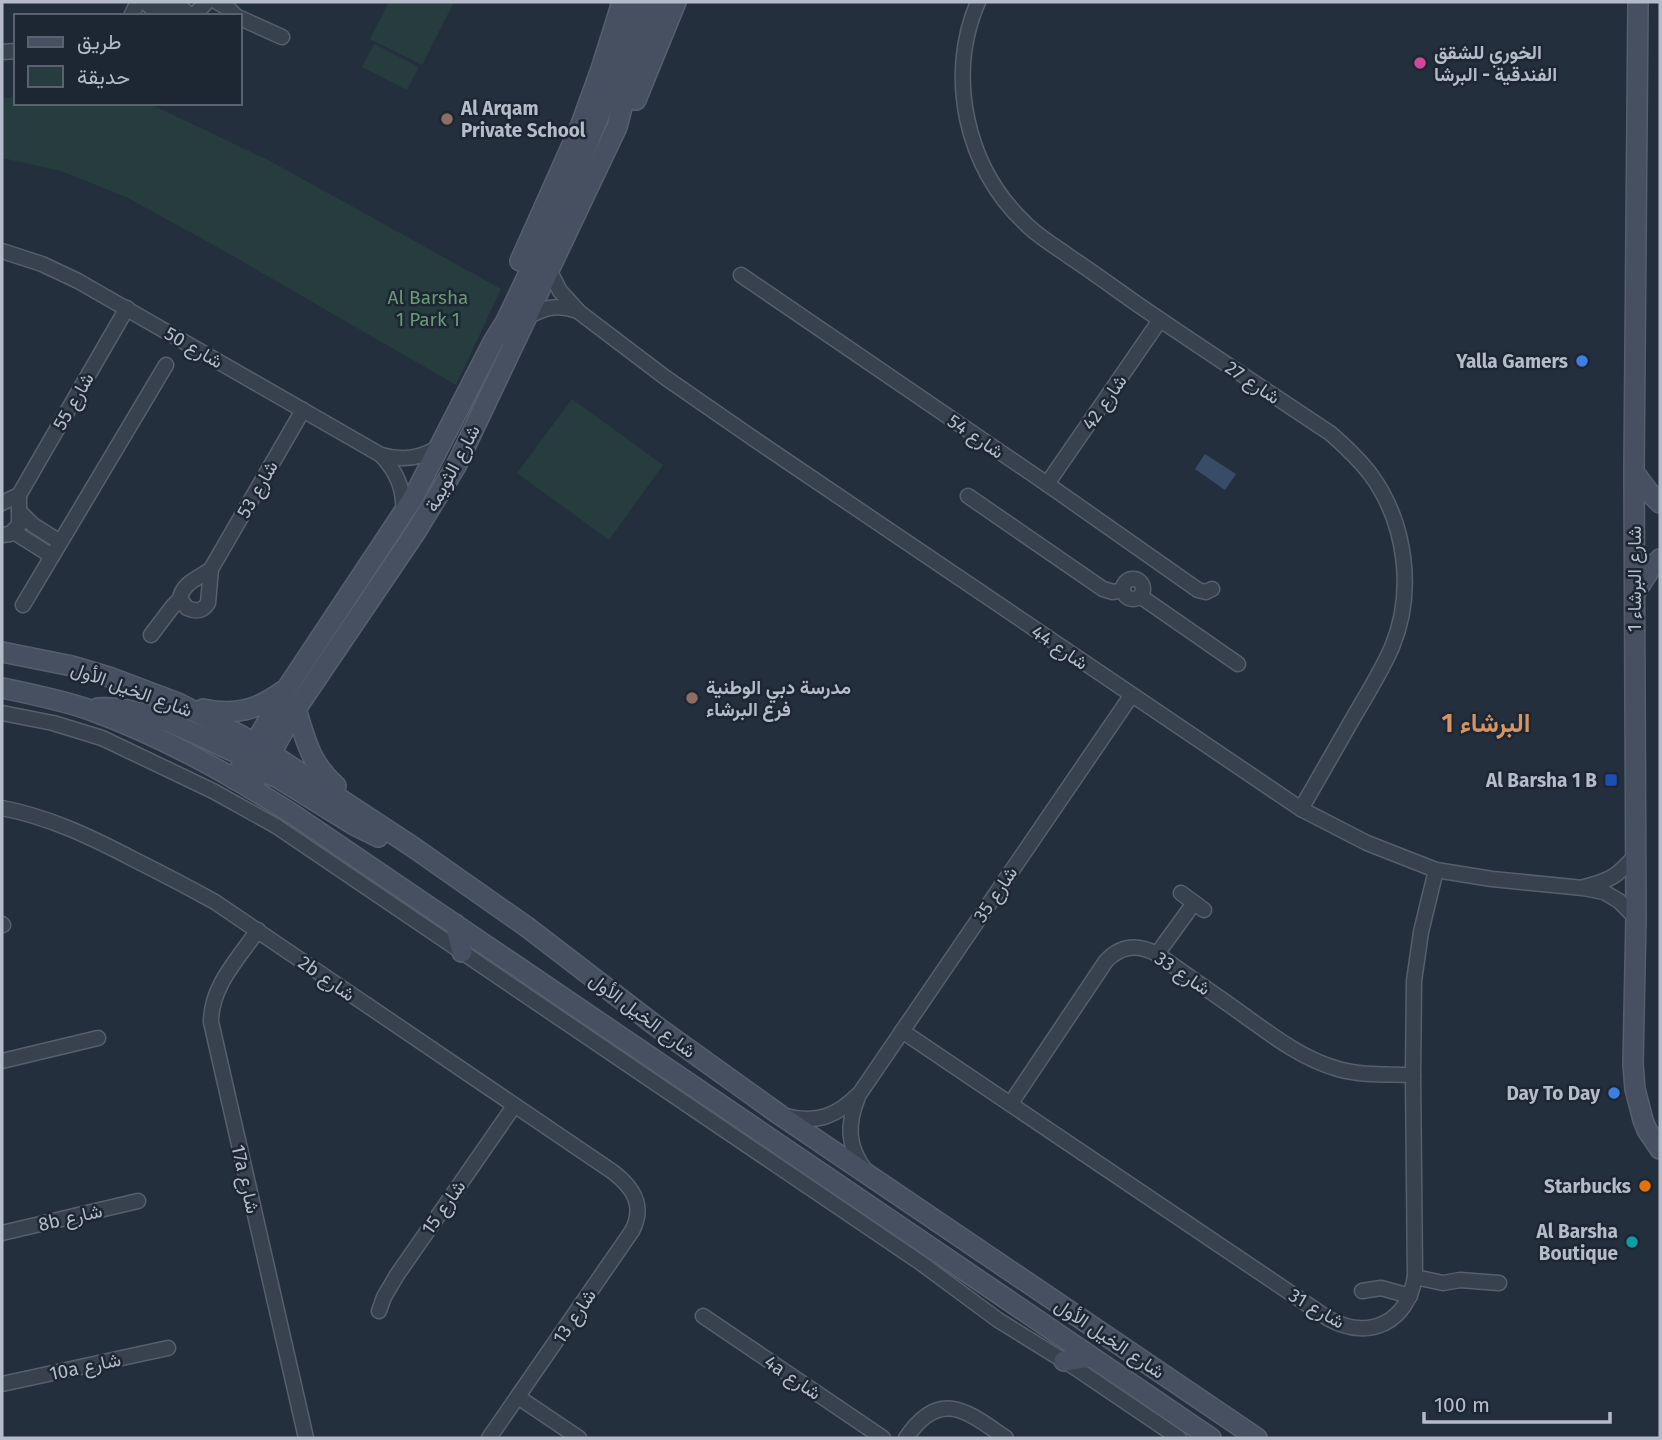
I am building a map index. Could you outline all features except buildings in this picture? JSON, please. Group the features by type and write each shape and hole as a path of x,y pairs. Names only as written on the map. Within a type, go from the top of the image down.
{"main road":[{"name":"شارع الثويمة","path":"248,780 257,751 296,709 443,489 617,127 658,2"},
{"name":"شارع الثويمة","path":"248,780 257,751 287,688 402,515 441,445 506,321 550,228 610,89 658,2"},
{"name":"شارع البرشاء 1","path":"1637,3 1634,472 1636,918 1633,1077 1643,1120 1660,1149"},
{"name":"شارع الثويمة","path":"494,342 492,329 495,316 580,127 601,69 619,5"},
{"path":"1634,472 1660,503"},
{"path":"1635,593 1660,559"},
{"name":"شارع الخيل الأول","path":"2,652 97,673 178,702 379,824 527,926 660,1029 780,1115 1257,1438"},
{"name":"شارع الخيل الأول","path":"2,688 89,710 248,780 294,815 1211,1438"},
{"path":"178,702 220,712 239,712 263,704 287,688"},
{"path":"89,710 113,708 138,712 257,751"},
{"path":"296,709 317,767 379,824"},
{"path":"248,780 278,778 368,832 412,847"},
{"path":"454,924 462,952"},
{"path":"1064,1361 1091,1357"}],"street":[{"path":"193,14 207,2"},
{"path":"217,2 235,14"},
{"name":"شارع 27","path":"978,2 964,52 964,103 977,153 1005,202 1024,223 1046,240 1330,433 1352,453 1387,501 1403,558 1401,617 1393,645 1380,672 1301,809"},
{"path":"143,3 162,8 181,8 189,14"},
{"path":"143,3 158,14"},
{"path":"242,19 282,37"},
{"name":"شارع 50","path":"2,251 61,272 381,455 400,482 404,504 402,515"},
{"name":"شارع 44","path":"549,270 560,292 579,312 666,377 757,442 1301,809 1367,843 1436,870 1513,882 1583,888 1609,895 1636,918"},
{"name":"شارع 54","path":"741,275 1200,591 1212,589"},
{"path":"525,318 552,307 565,307 579,312"},
{"name":"شارع 55","path":"19,495 127,308"},
{"name":"شارع 42","path":"1047,484 1160,320"},
{"path":"23,605 166,365"},
{"name":"شارع 53","path":"211,569 303,410"},
{"name":"شارع 50","path":"381,455 412,458 441,445"},
{"path":"2,503 19,495 19,525 8,533 52,556"},
{"path":"968,496 1106,591 1123,590 1127,581 1139,586 1238,664"},
{"path":"19,511 33,525 60,542"},
{"path":"1139,586 1155,559"},
{"path":"180,598 184,606 191,610 206,606 210,594 211,569"},
{"path":"151,635 180,598 184,587 211,569"},
{"name":"شارع 35","path":"780,1115 799,1120 822,1118 843,1109 860,1093 1131,696"},
{"path":"2,713 53,723 102,738 224,797 297,838 921,1263 998,1320 1179,1438"},
{"name":"2b شارع","path":"2,808 51,821 92,838 187,887 258,930 613,1172 631,1188"},
{"name":"شارع 44","path":"1583,888 1609,880 1636,855"},
{"name":"شارع 31","path":"902,1031 1011,1102 1329,1320 1352,1328 1377,1326 1397,1315 1410,1296 1415,1277 1413,1075 1416,965 1436,870"},
{"path":"1157,954 1199,907 1181,893"},
{"name":"17a شارع","path":"258,930 216,992 211,1022 306,1438"},
{"name":"شارع 33","path":"1011,1102 1107,961 1113,954 1130,947 1139,947 1157,954 1310,1059 1350,1072 1413,1075"},
{"path":"2,1061 98,1038"},
{"name":"شارع 35","path":"860,1093 851,1117 850,1136 856,1156 867,1174"},
{"name":"شارع 15","path":"379,1311 397,1275 514,1105"},
{"name":"شارع 13","path":"489,1438 632,1231 638,1209 631,1188"},
{"name":"8b شارع","path":"2,1233 138,1201"},
{"path":"1415,1277 1445,1283 1457,1280 1499,1283"},
{"path":"1362,1291 1381,1287 1410,1296"},
{"name":"4a شارع","path":"703,1316 883,1438"},
{"name":"10a شارع","path":"2,1384 168,1348"},
{"path":"518,1397 579,1438"},
{"path":"906,1438 923,1418 940,1410 955,1409 970,1413 1006,1438"}],"green space":[{"path":"389,2 454,2 422,65 370,39"},
{"path":"374,44 419,67 407,90 362,67"},
{"name":"Al Barsha 1 Park 1","path":"14,97 14,105 152,105 270,161 501,289 456,385 128,198 61,171 2,158 2,98"},
{"path":"572,399 663,465 609,540 517,473"}],"water":[{"path":"1205,454 1236,474 1225,490 1195,469"}],"place":[{"name":"الخوري للشقق الفندقية - البرشا","path":"1420,63"},
{"name":"Al Arqam Private School","path":"447,119"},
{"name":"Yalla Gamers","path":"1582,361"},
{"name":"مدرسة دبي الوطنية فرع البرشاء","path":"692,698"},
{"name":"Al Barsha 1 B","path":"1611,780"},
{"name":"Day To Day","path":"1614,1093"},
{"name":"Starbucks","path":"1645,1186"},
{"name":"Al Barsha Boutique","path":"1632,1242"}],"district":[{"name":"البرشاء 1","path":"1486,723"}]}
